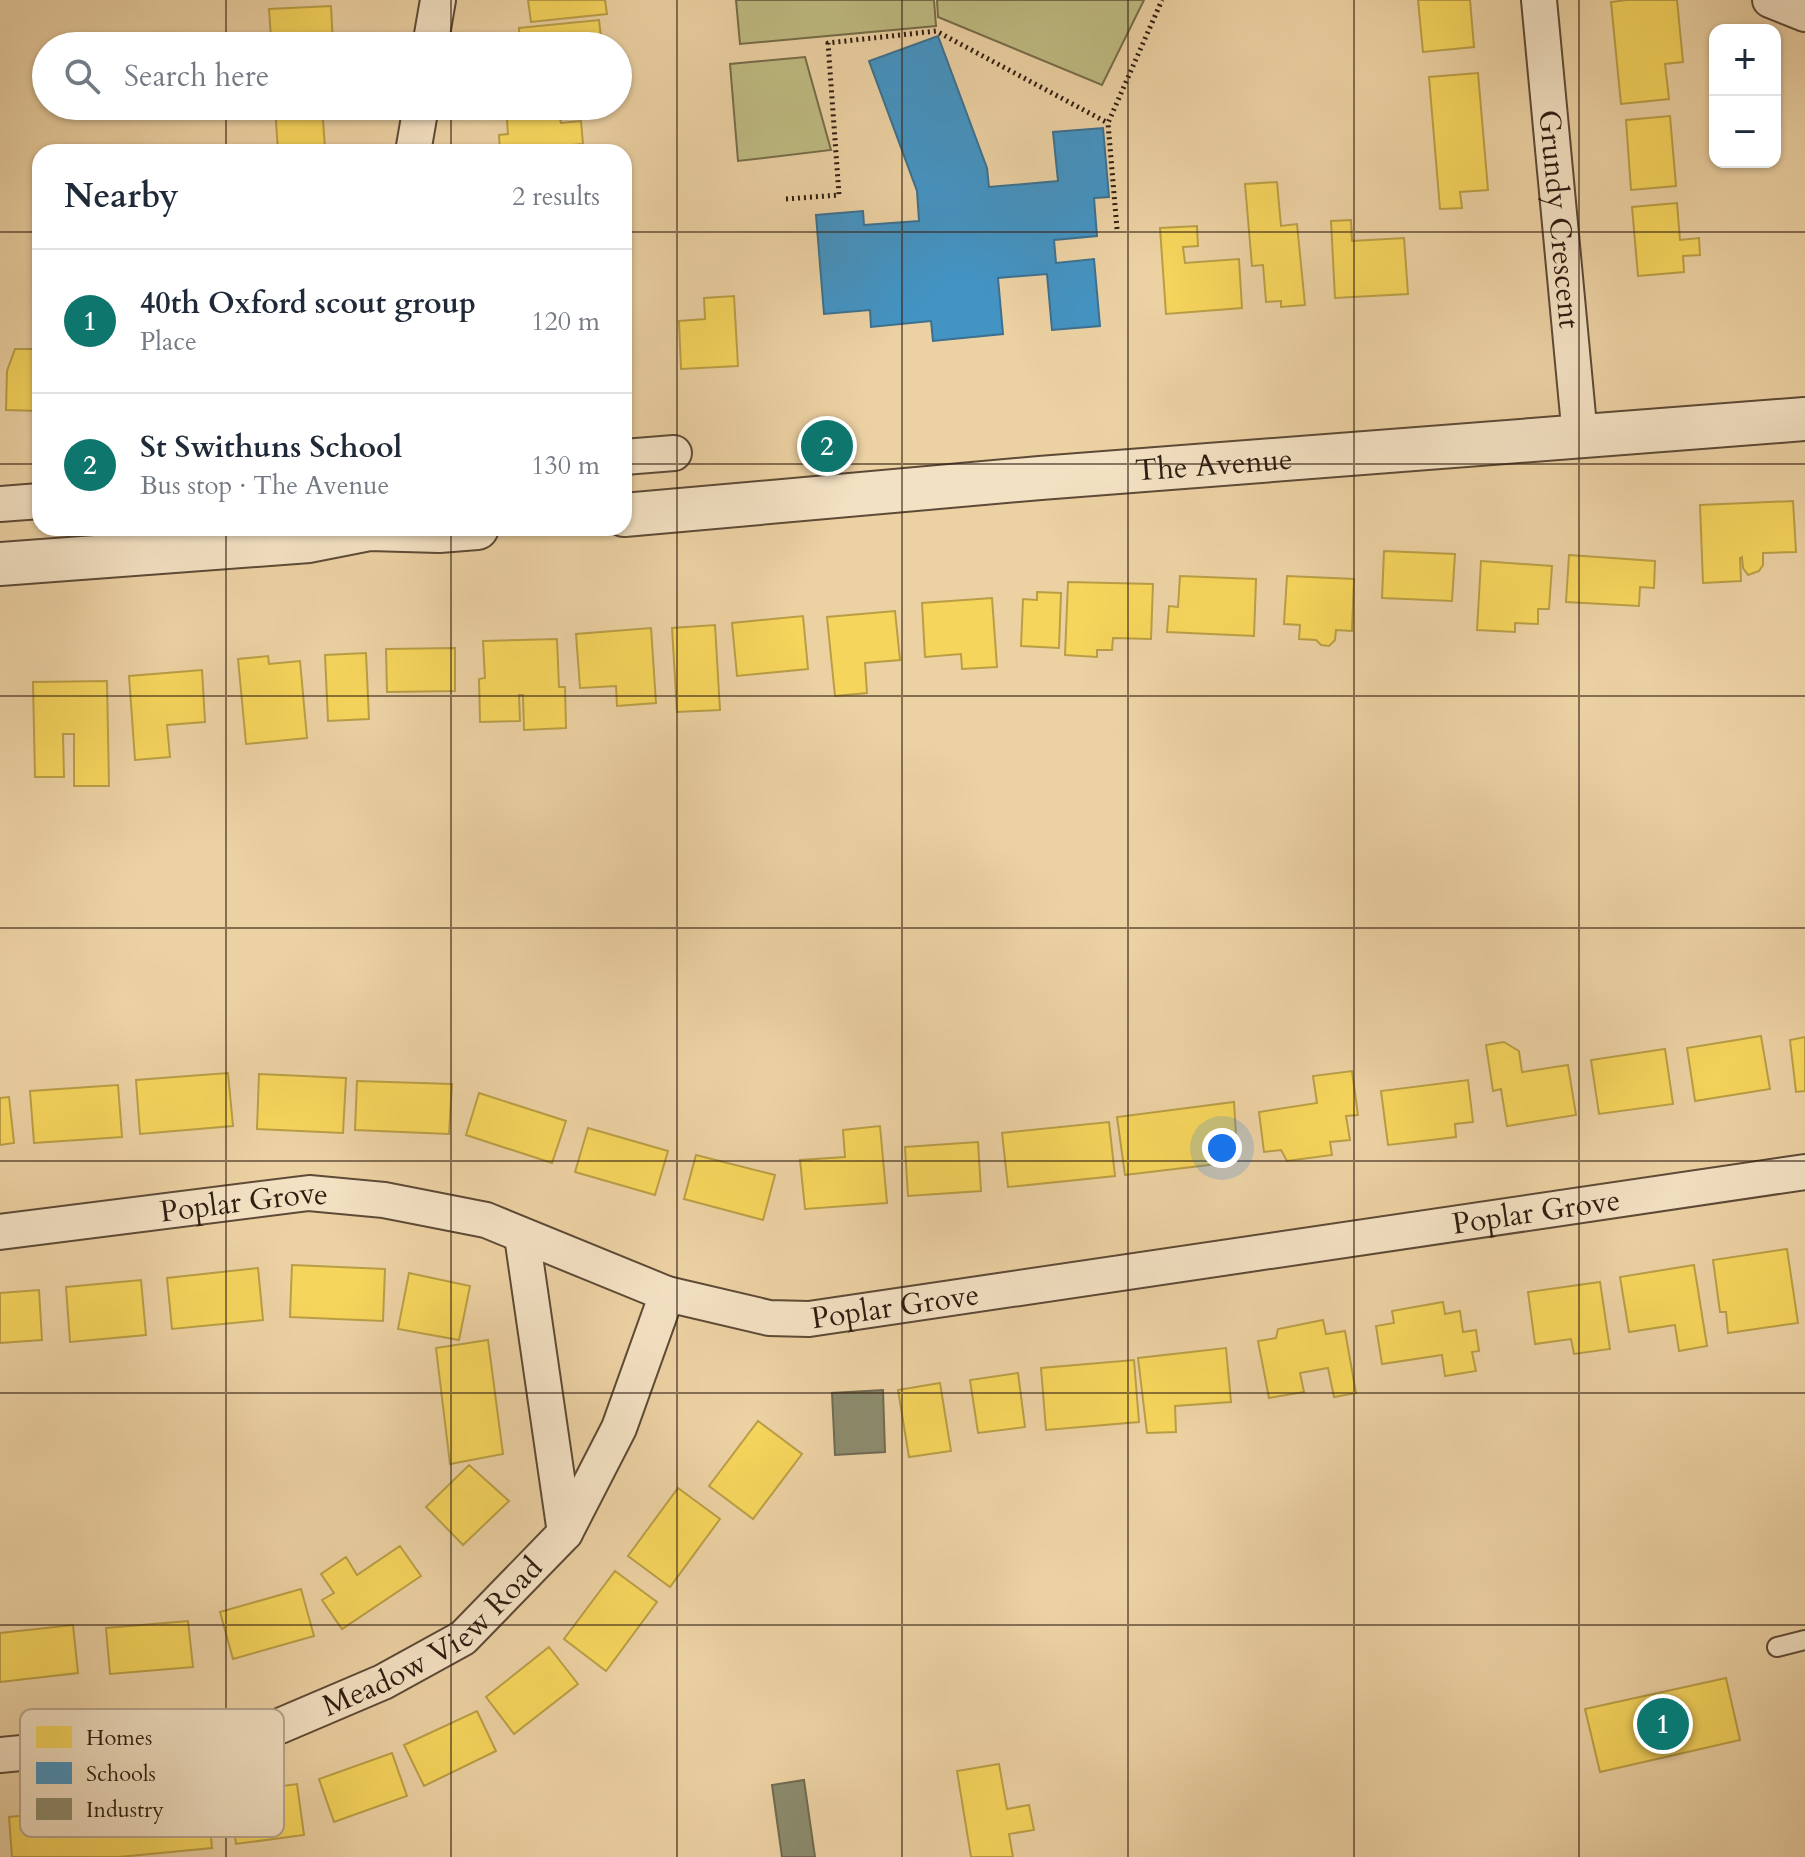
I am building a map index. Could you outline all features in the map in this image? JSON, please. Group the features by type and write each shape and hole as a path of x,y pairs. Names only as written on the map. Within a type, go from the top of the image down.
{"street":[{"path":"432,32 438,0"},
{"name":"Grundy Crescent","path":"1539,0 1580,437"},
{"path":"1770,0 1805,14"},
{"path":"414,144 419,120"},
{"name":"The Avenue","path":"632,514 1054,477 1805,419"},
{"path":"632,456 674,453"},
{"path":"0,504 32,502"},
{"path":"0,564 309,541 332,536"},
{"name":"Poplar Grove","path":"0,1232 309,1193 384,1200 486,1220 667,1294 769,1318 809,1319 1805,1172"},
{"name":"Meadow View Road","path":"522,1236 565,1533"},
{"name":"Meadow View Road","path":"284,1724 383,1682 463,1638 565,1533 619,1428 667,1294"},
{"name":"Meadow View Road","path":"0,1755 20,1753"}],"lane":[{"path":"1777,1647 1805,1640"}],"path":[{"path":"1117,229 1108,123 1162,0"},
{"path":"786,199 839,195 828,43 936,31 1108,123"}],"shaded area":[{"path":"736,0 934,0 936,26 740,44"},
{"path":"937,0 1144,0 1102,85 938,17"},
{"path":"805,57 831,150 738,161 730,64"}],"building: Homes":[{"path":"528,0 605,0 607,14 531,22"},
{"path":"1418,0 1470,0 1474,47 1423,52"},
{"path":"1677,0 1683,62 1665,64 1669,99 1621,104 1611,2"},
{"path":"331,6 332,32 271,32 269,9"},
{"path":"599,20 600,32 519,32 519,28"},
{"path":"1478,73 1488,190 1460,192 1462,208 1440,209 1429,77"},
{"path":"1670,116 1676,186 1631,190 1626,120"},
{"path":"276,120 323,120 325,144 278,144"},
{"path":"507,120 581,121 583,144 500,144 499,135 508,134"},
{"path":"1277,182 1281,226 1297,224 1305,305 1281,307 1281,301 1266,302 1263,265 1252,266 1245,184"},
{"path":"1677,203 1680,240 1699,238 1700,255 1683,256 1684,272 1638,276 1632,207"},
{"path":"1351,220 1352,241 1404,238 1408,294 1335,298 1331,221"},
{"path":"1197,226 1198,246 1183,247 1185,263 1239,259 1242,308 1166,314 1160,228"},
{"path":"734,296 738,366 681,369 679,321 705,319 704,298"},
{"path":"15,349 32,349 32,411 6,410 7,371"},
{"path":"1793,501 1796,552 1763,553 1763,565 1759,571 1748,575 1743,568 1742,557 1741,581 1703,583 1700,505"},
{"path":"1384,551 1455,554 1452,601 1382,598"},
{"path":"1569,555 1655,561 1654,588 1640,587 1639,606 1566,602"},
{"path":"1481,561 1552,566 1549,609 1538,609 1538,624 1515,623 1515,632 1477,630"},
{"path":"1180,576 1256,579 1254,636 1167,632 1169,606 1178,607"},
{"path":"1287,576 1354,579 1352,631 1336,630 1335,640 1329,646 1321,645 1316,640 1299,639 1300,625 1284,624"},
{"path":"1068,582 1153,584 1151,639 1113,638 1112,650 1097,650 1097,657 1065,655"},
{"path":"1037,592 1061,593 1059,648 1021,646 1023,599 1037,600"},
{"path":"992,598 997,667 962,669 961,654 925,657 922,603"},
{"path":"895,611 900,660 865,663 867,693 835,696 827,617"},
{"path":"803,616 808,669 737,676 732,623"},
{"path":"715,625 720,710 677,712 672,628"},
{"path":"651,628 656,703 617,706 616,686 580,688 576,634"},
{"path":"557,639 559,687 565,687 566,728 524,730 523,695 519,695 520,721 480,722 479,679 485,678 483,641"},
{"path":"455,648 455,691 387,692 386,649"},
{"path":"366,653 369,719 328,721 325,655"},
{"path":"268,656 269,664 300,661 307,738 246,744 238,659"},
{"path":"202,670 205,722 167,725 170,757 135,760 129,676"},
{"path":"107,681 109,786 74,786 74,734 63,734 64,777 35,777 33,682"},
{"path":"1761,1036 1770,1089 1695,1101 1687,1048"},
{"path":"1805,1037 1805,1091 1796,1092 1790,1040"},
{"path":"1504,1042 1519,1051 1522,1072 1568,1065 1576,1115 1507,1126 1501,1089 1493,1091 1486,1045"},
{"path":"1665,1049 1673,1104 1599,1114 1591,1060"},
{"path":"1352,1071 1358,1115 1346,1116 1350,1140 1330,1142 1332,1155 1287,1161 1281,1150 1264,1152 1259,1112 1317,1103 1313,1076"},
{"path":"228,1073 233,1126 140,1134 136,1080"},
{"path":"259,1074 346,1078 343,1133 257,1129"},
{"path":"1468,1080 1473,1122 1455,1124 1456,1137 1388,1145 1381,1091"},
{"path":"357,1081 452,1084 449,1134 355,1130"},
{"path":"118,1085 122,1137 34,1143 30,1091"},
{"path":"479,1093 566,1121 552,1163 466,1135"},
{"path":"9,1097 14,1143 0,1145 0,1098"},
{"path":"1234,1102 1236,1135 1215,1137 1217,1164 1125,1175 1117,1117"},
{"path":"1109,1122 1115,1176 1008,1187 1002,1133"},
{"path":"880,1126 887,1203 805,1209 800,1160 845,1157 843,1130"},
{"path":"588,1128 668,1151 655,1195 575,1172"},
{"path":"978,1142 981,1191 908,1196 905,1147"},
{"path":"696,1155 775,1175 763,1220 684,1199"},
{"path":"1787,1249 1798,1323 1728,1333 1726,1312 1720,1312 1713,1260"},
{"path":"292,1265 385,1269 383,1321 290,1317"},
{"path":"1694,1265 1707,1346 1679,1351 1675,1325 1629,1332 1620,1277"},
{"path":"258,1268 263,1320 172,1329 167,1278"},
{"path":"409,1273 470,1286 459,1340 398,1329"},
{"path":"141,1280 146,1335 70,1342 66,1287"},
{"path":"1600,1282 1610,1349 1574,1354 1571,1339 1535,1344 1528,1292"},
{"path":"39,1290 42,1340 0,1343 0,1293"},
{"path":"1443,1302 1445,1314 1460,1311 1463,1332 1476,1330 1479,1351 1472,1352 1476,1371 1445,1376 1442,1355 1382,1364 1376,1326 1394,1323 1392,1311"},
{"path":"1323,1320 1326,1334 1345,1331 1356,1393 1334,1397 1328,1368 1300,1373 1304,1392 1269,1398 1258,1341 1276,1338 1278,1329"},
{"path":"488,1340 503,1454 450,1464 436,1348"},
{"path":"1226,1348 1231,1402 1175,1406 1176,1432 1147,1433 1138,1358"},
{"path":"1134,1360 1139,1422 1046,1430 1041,1368"},
{"path":"1018,1373 1025,1427 978,1433 970,1380"},
{"path":"940,1383 951,1451 909,1457 898,1390"},
{"path":"758,1421 802,1454 753,1519 709,1486"},
{"path":"469,1465 509,1501 463,1545 426,1507"},
{"path":"678,1488 720,1519 670,1587 628,1556"},
{"path":"400,1546 421,1576 342,1629 322,1600 334,1593 321,1574 346,1557 357,1575"},
{"path":"615,1571 657,1602 606,1671 564,1639"},
{"path":"301,1589 314,1636 233,1659 220,1612"},
{"path":"188,1621 193,1667 110,1674 106,1628"},
{"path":"73,1625 78,1673 0,1682 0,1633"},
{"path":"549,1647 578,1684 514,1734 486,1697"},
{"path":"1726,1678 1740,1740 1600,1772 1585,1709"},
{"path":"477,1711 496,1751 424,1786 404,1745"},
{"path":"392,1753 407,1796 334,1822 319,1779"},
{"path":"999,1764 1007,1809 1029,1805 1034,1830 1009,1834 1013,1857 971,1857 957,1771"},
{"path":"297,1784 304,1835 236,1844 235,1837 284,1837 284,1786"},
{"path":"20,1816 20,1837 211,1837 212,1848 119,1857 12,1857 9,1817"}],"building: Schools":[{"path":"938,36 987,168 989,187 1058,181 1053,132 1103,128 1109,197 1094,198 1097,236 1054,240 1056,263 1094,259 1100,326 1052,330 1047,274 998,278 1003,334 933,341 931,321 871,327 870,310 824,314 816,215 863,211 864,225 919,221 917,191 869,61"}],"building: Industry":[{"path":"883,1390 885,1452 835,1455 832,1393"},
{"path":"804,1780 815,1857 782,1857 772,1785"}],"place":[{"name":"St Swithuns School","path":"827,446"},
{"name":"40th Oxford scout group","path":"1663,1724"}]}
